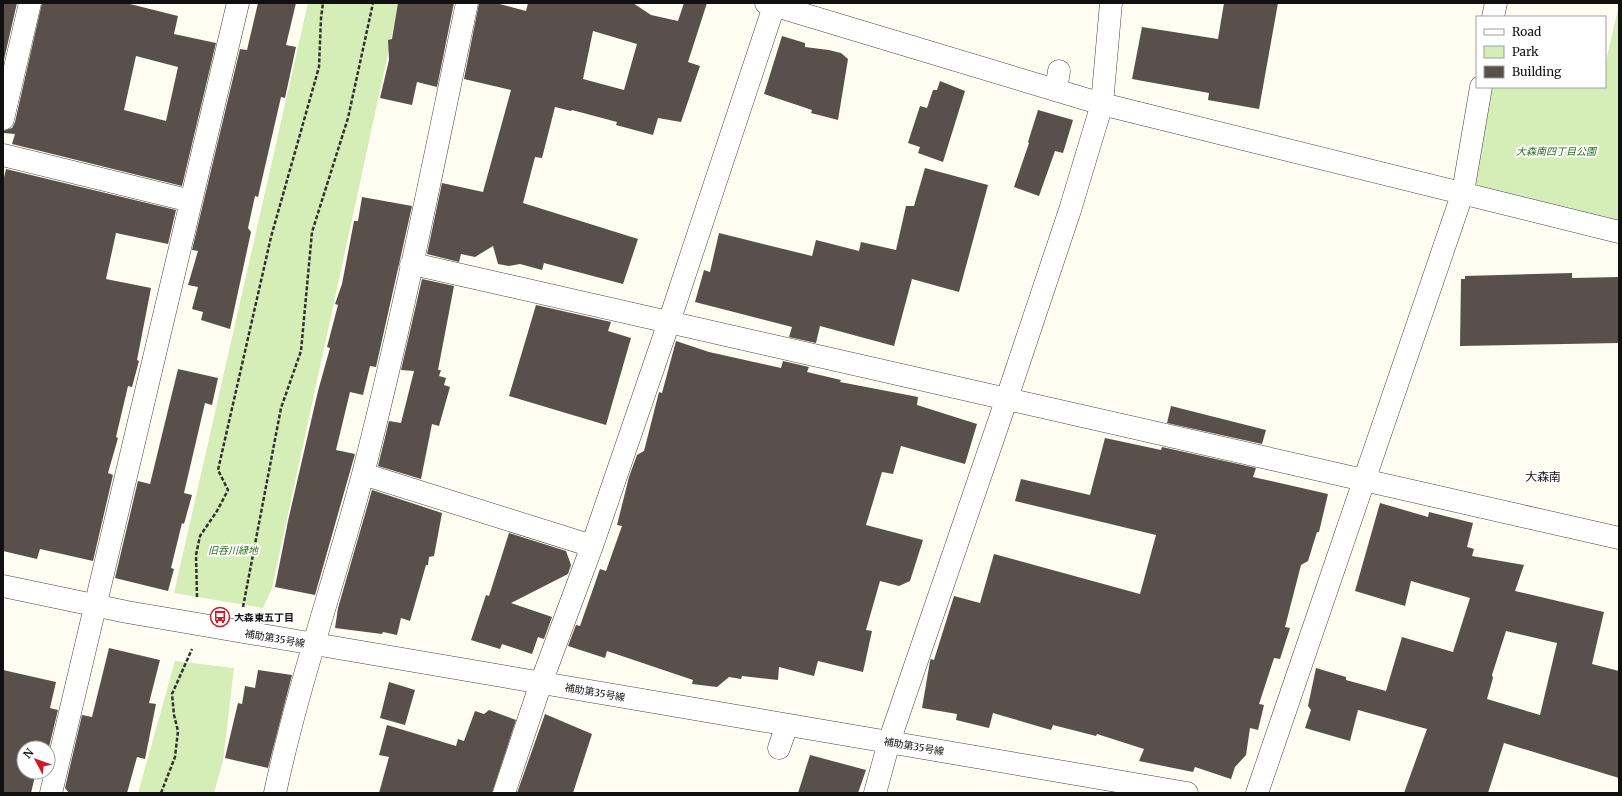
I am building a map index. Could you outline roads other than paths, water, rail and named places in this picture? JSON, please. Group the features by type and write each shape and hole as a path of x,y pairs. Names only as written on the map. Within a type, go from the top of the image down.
{"street":[{"path":"3,119 30,3"},
{"path":"51,793 238,3"},
{"path":"276,793 314,645 363,474 411,265 467,3"},
{"path":"875,793 922,627 997,440 1007,398 1070,210 1102,104 1110,3"},
{"path":"1493,16 1496,3"},
{"path":"504,793 541,683 592,546 669,322 772,4 1058,80 1102,104 1463,192 1619,232"},
{"path":"1257,793 1463,192 1481,88"},
{"path":"3,155 191,201"},
{"path":"411,265 422,266 1007,398 1065,417 1364,480 1619,538"},
{"path":"363,474 592,546"},
{"name":"補助第35号線","path":"3,586 95,607 1187,793"},
{"path":"779,748 787,725"}],"place":[{"name":"大森東五丁目","path":"220,617"}],"district":[{"name":"大森南","path":"1543,477"}],"park label":[{"name":"大森南四丁目公園","path":"1556,151"},
{"name":"旧呑川緑地","path":"233,550"}]}
